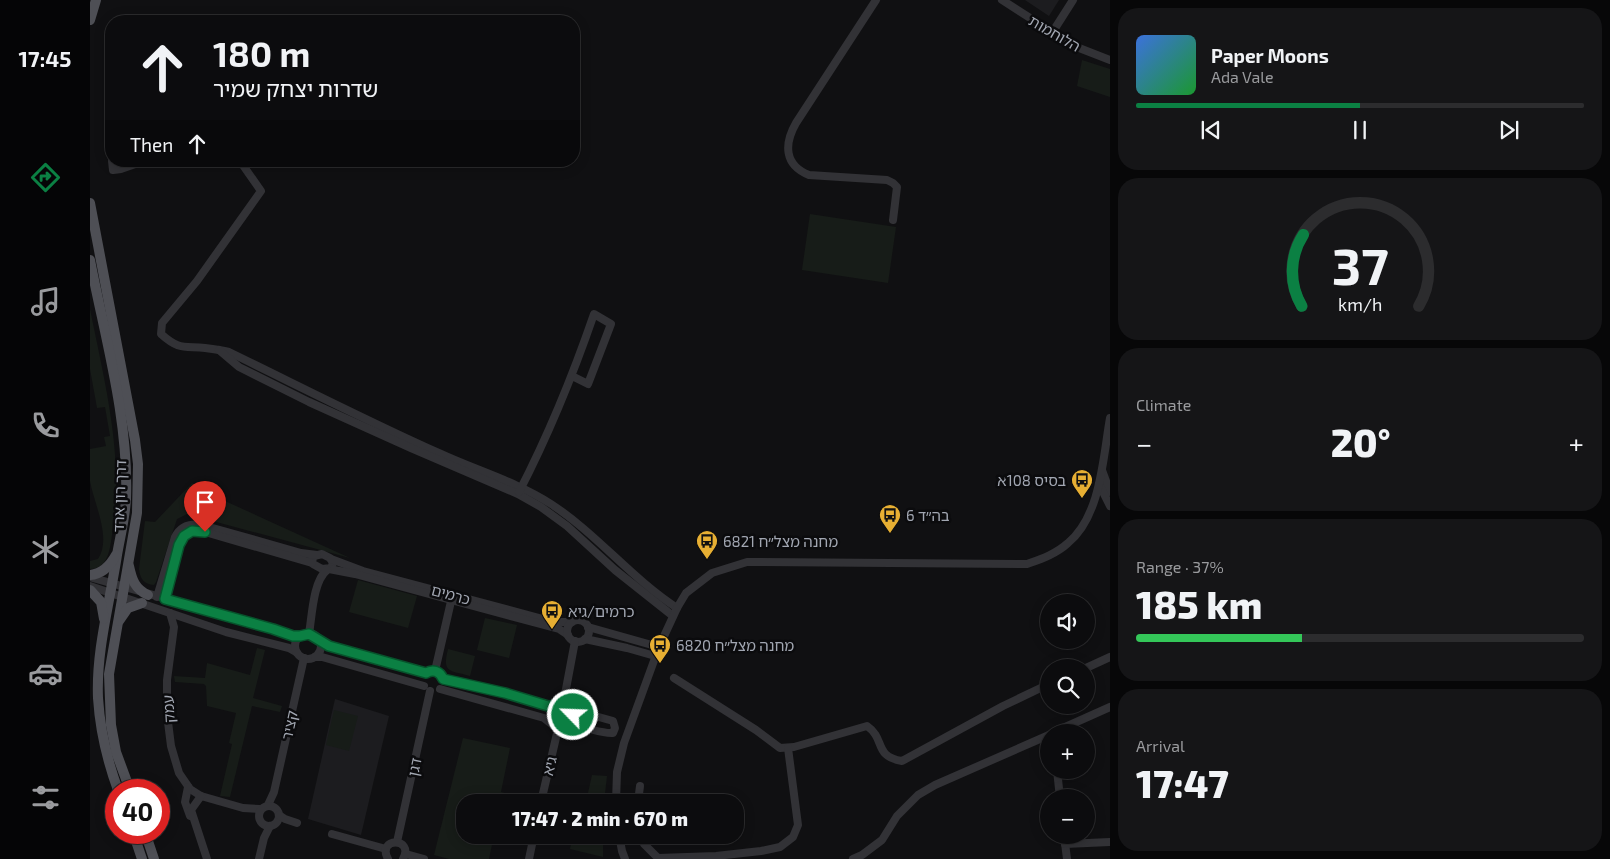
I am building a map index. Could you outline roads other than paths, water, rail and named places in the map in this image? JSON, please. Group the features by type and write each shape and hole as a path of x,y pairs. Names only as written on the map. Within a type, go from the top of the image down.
{"main road":[{"path":"90,20 96,0"},
{"name":"דרך רון ארד","path":"90,204 138,464 136,513 128,562 105,626 99,667 98,696 101,724 106,754 114,779"},
{"name":"דרך רון ארד","path":"90,260 111,364 124,452 126,501 118,549 117,624 109,674 111,725 116,752 126,779"},
{"path":"90,576 100,573 108,566 118,549"},
{"path":"128,562 134,584 153,599"},
{"path":"90,590 101,602 105,626"},
{"path":"117,624 128,608 153,599"},
{"path":"137,844 142,859"},
{"path":"148,844 154,859"}],"street":[{"path":"876,0 796,123 788,137 788,150 792,163 800,172 809,175 887,180 893,183 897,187 893,220"},
{"name":"הלוחמות","path":"1002,0 1074,46 1110,60"},
{"path":"1052,33 1073,0"},
{"path":"112,167 113,170 128,167"},
{"path":"244,167 260,191 197,281 162,323 161,334 170,342 183,348 228,352 435,452 501,478 520,491 550,504 576,521 675,612"},
{"path":"520,491 554,421 594,314 611,324 588,384 572,376"},
{"path":"617,794 618,772 624,743 659,647 686,593 712,573 747,562 1027,564 1049,556 1069,543 1088,520 1099,484 1110,418"},
{"path":"1102,469 1110,492"},
{"path":"1099,484 1110,506"},
{"path":"153,599 175,537 188,524 202,526 301,553 325,555 332,559 333,565 320,578 309,634"},
{"path":"153,599 184,536 192,531 205,532 313,564 319,569 328,569"},
{"path":"317,554 312,558 317,588"},
{"name":"כרמים","path":"332,559 363,571 559,629 568,635"},
{"name":"כרמים","path":"328,569 543,619 572,622"},
{"path":"90,576 117,590"},
{"path":"90,586 117,590 273,629 293,636 309,634 317,637 319,641 329,646 426,673 435,671 443,679 440,689"},
{"path":"435,671 452,597"},
{"path":"153,599 170,613 226,632 289,648 304,658 322,657 427,688 440,689 544,718 558,729 580,727 613,733 615,728 613,721 563,707 548,706 505,693 443,679"},
{"name":"עמק","path":"170,613 174,627 167,680 168,714 174,760 183,782 201,796 294,822"},
{"path":"174,627 186,619"},
{"path":"575,641 568,635 568,628 576,620 582,621 588,627 659,647"},
{"path":"585,638 588,633 588,627"},
{"path":"296,652 295,645 300,636"},
{"path":"575,641 585,638 656,656"},
{"path":"315,657 320,648 319,641"},
{"path":"563,707 575,641"},
{"path":"1095,664 1110,657"},
{"name":"קציר","path":"260,859 304,658"},
{"path":"426,673 423,678 427,688"},
{"path":"674,678 756,730 780,748 788,748 868,726 875,731 882,751 891,759 902,761 1003,706 1040,688"},
{"name":"דגן","path":"397,842 427,688"},
{"path":"550,722 550,712 563,707"},
{"path":"563,707 573,718 568,727"},
{"path":"1072,724 1110,707"},
{"name":"גיא","path":"543,794 558,729"},
{"path":"854,859 882,840 897,816 918,795 935,785 1040,739"},
{"path":"644,844 658,858 716,856 780,847 793,837 798,825 788,748"},
{"path":"639,794 640,786"},
{"name":"עמק","path":"188,787 186,802 188,813 194,822"},
{"name":"עמק","path":"201,796 191,810 206,859"},
{"path":"332,834 386,849"},
{"path":"388,859 385,854 386,849 390,843 397,842 404,846 404,857 424,859"},
{"path":"1095,843 1110,842"},
{"path":"529,859 532,844"},
{"path":"621,844 625,859"},
{"path":"1065,844 1067,859"}],"place":[{"name":"בסיס 108א","path":"1082,499"},
{"name":"בה״ד 6","path":"890,534"},
{"name":"מחנה מצל״ח 6821","path":"707,560"},
{"name":"כרמים/גיא","path":"552,630"},
{"name":"מחנה מצל״ח 6820","path":"660,664"}]}
